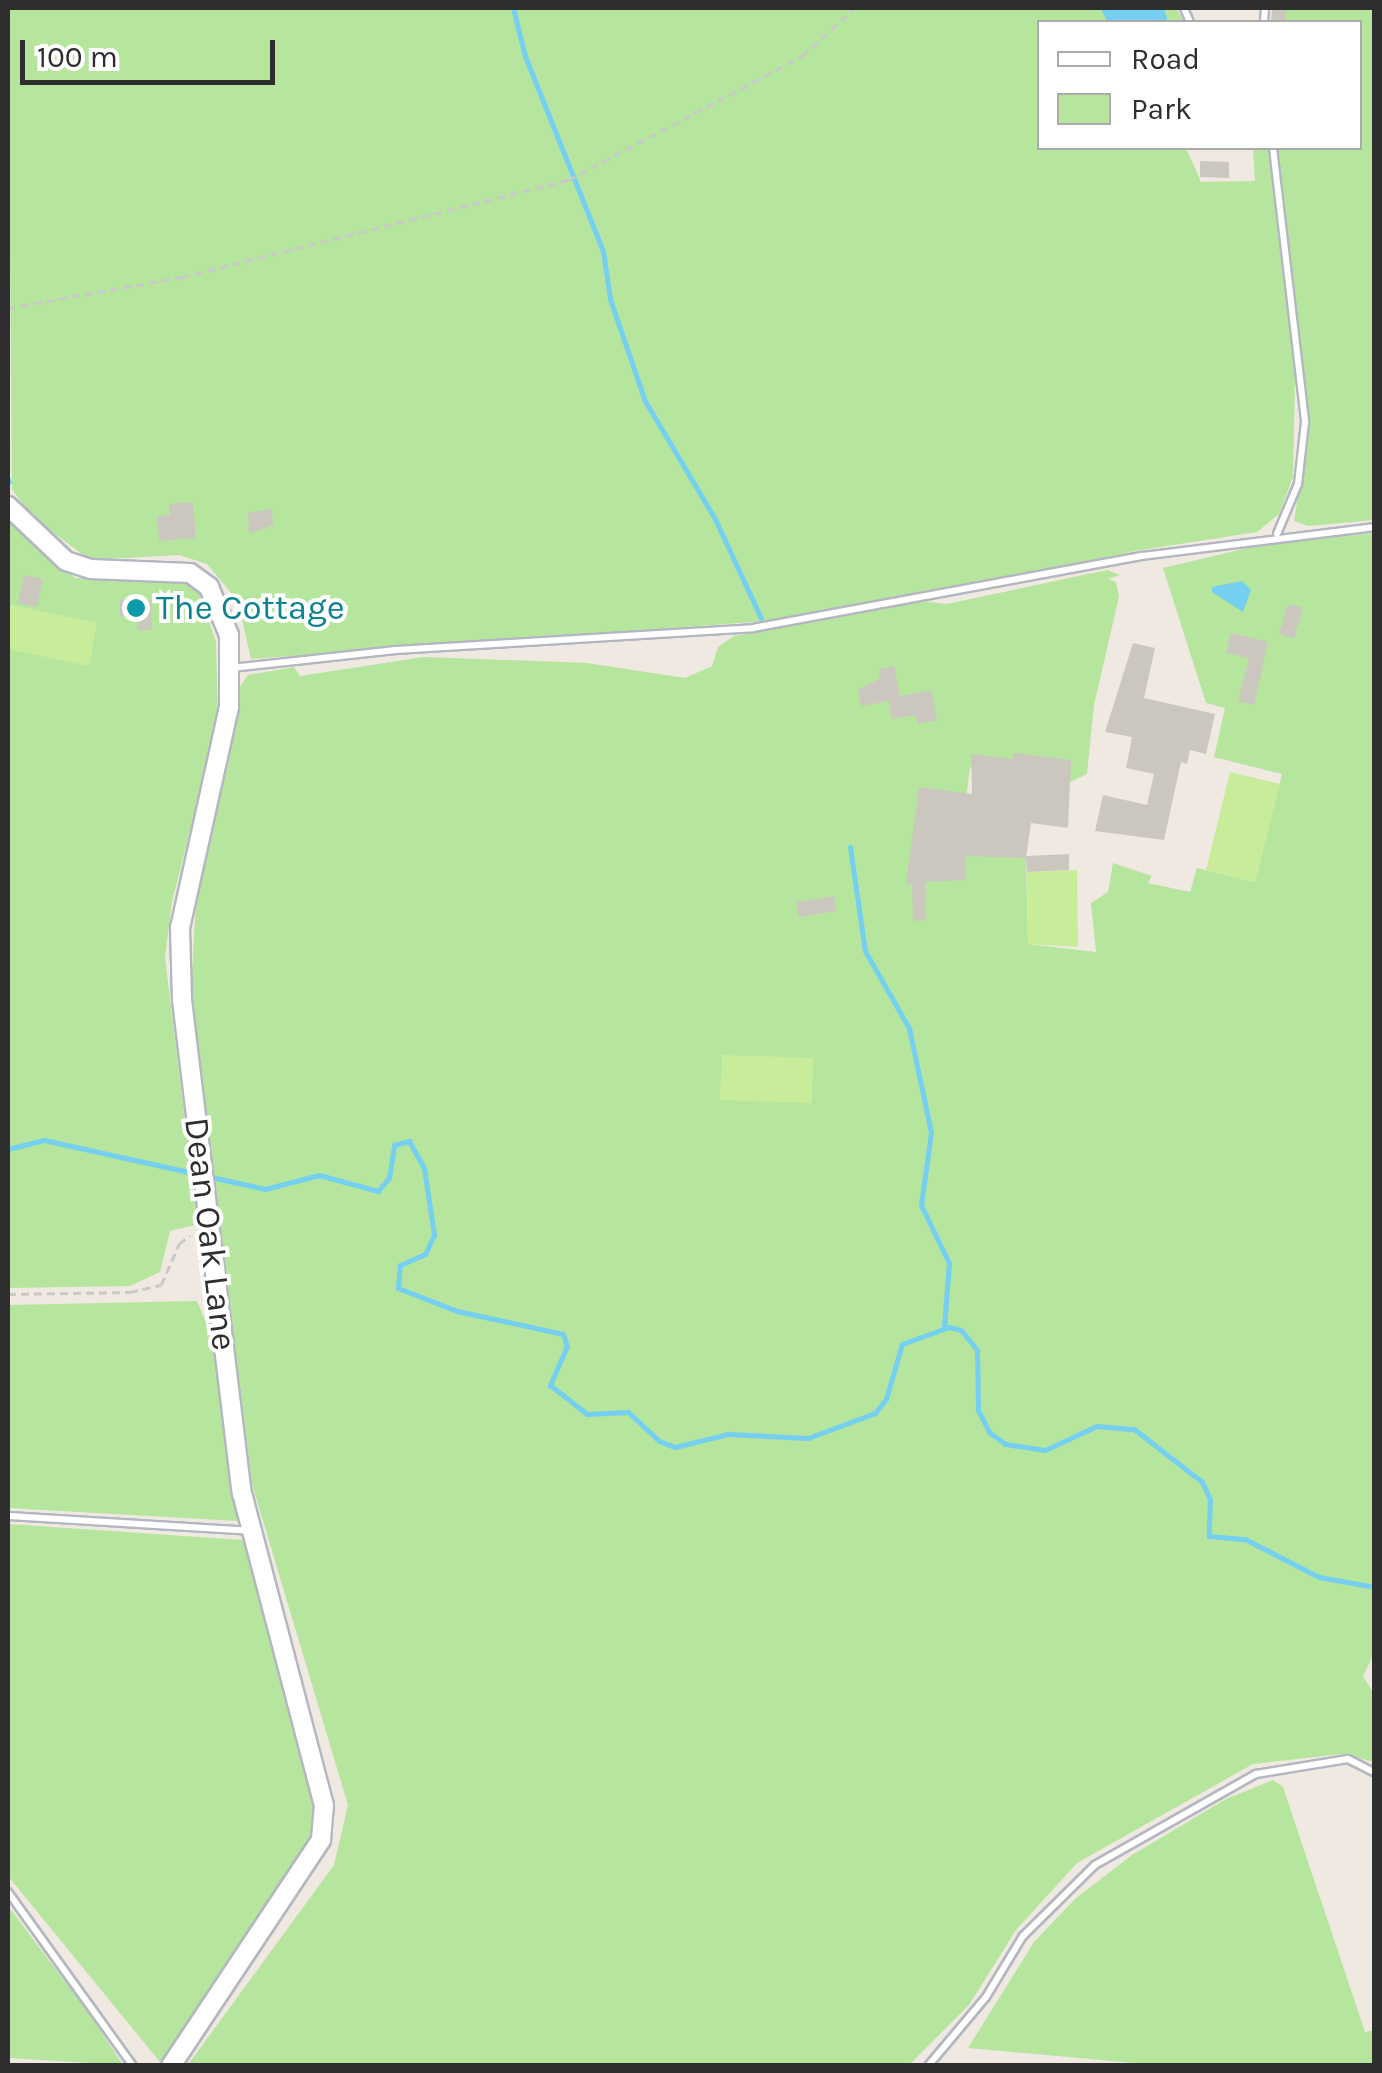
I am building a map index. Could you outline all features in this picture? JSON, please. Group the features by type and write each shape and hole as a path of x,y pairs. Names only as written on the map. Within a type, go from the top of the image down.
{"street":[{"name":"Dean Oak Lane","path":"8,506 66,561 90,569 190,573 220,606 231,668 217,769 180,928 206,1232 252,1531 317,1771 321,1840 171,2066"}],"lane":[{"path":"1274,150 1305,422 1298,484 1276,535"},
{"path":"231,668 410,649 753,628 1276,535 1374,527"},
{"path":"8,1516 252,1531"},
{"path":"928,2066 986,1998 1023,1936 1096,1865 1256,1774 1348,1758 1374,1772"},
{"path":"8,1892 134,2066"}],"path":[{"path":"8,308 182,278 580,176 802,56 855,8"},
{"path":"8,1294 130,1292 161,1285 179,1244 206,1232"}],"green space":[{"path":"8,8 1176,8 1183,20 1037,20 1037,150 1187,150 1201,182 1255,181 1253,150 1269,150 1295,379 1293,477 1279,514 1257,532 1135,551 1030,576 767,621 251,659 238,601 207,564 179,555 90,560 31,516 12,489"},
{"path":"1286,8 1374,8 1374,520 1308,526 1294,521 1309,429 1277,150 1362,150 1362,20 1286,20"},
{"path":"8,521 75,578 179,581 198,589 216,642 218,719 172,902 165,958 198,1224 170,1231 160,1272 130,1286 8,1288"},
{"path":"1374,533 1374,1654 1363,1676 1374,1694 1374,1762 1343,1754 1253,1764 1077,1863 1016,1930 969,2005 909,2065 187,2066 334,1865 348,1805 252,1484 191,988 197,886 239,688 248,675 294,667 300,676 424,657 587,663 685,678 712,666 718,647 734,636 921,601 947,604 1107,570 1120,575 1108,579 1116,582 1119,597 1094,705 1087,774 1068,783 970,767 965,809 1012,854 1026,856 1028,944 1096,952 1091,903 1108,892 1113,863 1152,876 1148,883 1190,892 1197,868 1255,882 1282,774 1214,757 1225,708 1206,703 1163,568 1260,545"},
{"path":"8,604 97,623 89,666 8,649"},
{"path":"1230,772 1280,784 1255,882 1206,870"},
{"path":"1077,870 1078,947 1028,944 1027,872"},
{"path":"722,1055 813,1058 812,1103 720,1100"},
{"path":"197,1301 218,1351 238,1521 8,1508 8,1305"},
{"path":"8,1524 243,1540 317,1819 311,1846 160,2062 8,1876"},
{"path":"1273,1780 1283,1787 1365,2032 1374,2030 1374,2065 1166,2066 968,2048 1034,1942 1075,1899 1132,1855 1226,1799"},
{"path":"8,1906 88,2012 123,2065 8,2058"}],"water":[{"path":"1100,8 1164,8 1167,20 1107,20"},
{"path":"1242,581 1251,590 1243,612 1212,592 1212,587"}],"building":[{"path":"1272,8 1286,8 1286,20 1271,20"},
{"path":"1200,161 1229,162 1229,178 1200,177"},
{"path":"193,502 196,538 159,541 157,516 170,515 169,504"},
{"path":"272,509 273,525 249,534 248,513"},
{"path":"24,575 43,579 37,607 18,603"},
{"name":"The Cottage","path":"120,600 151,600 152,630 138,630 137,615 120,616"},
{"path":"1288,604 1303,608 1294,639 1279,634"},
{"path":"1231,633 1268,642 1254,705 1238,701 1249,658 1226,653"},
{"path":"1133,643 1155,648 1144,698 1215,714 1206,754 1190,750 1187,764 1181,762 1164,840 1095,831 1103,795 1147,805 1154,774 1126,768 1132,737 1105,732"},
{"path":"894,666 900,696 931,690 937,720 918,724 916,715 892,719 889,701 861,706 858,690 880,678 879,669"},
{"path":"1013,753 1071,760 1068,828 1031,823 1026,858 965,856 966,880 925,882 926,920 913,921 912,885 906,884 919,787 972,794 971,754 1013,759"},
{"path":"1069,854 1069,870 1027,872 1026,856"},
{"path":"834,896 836,911 799,917 796,902"}],"waterway":[{"path":"513,8 525,56 603,251 610,299 645,401 715,519 761,618"},
{"path":"850,847 865,951 909,1028 931,1132 921,1205 949,1263 944,1327"},
{"path":"8,1149 44,1140 265,1189 319,1175 378,1191 389,1178 394,1145 409,1141 424,1168 434,1235 425,1254 400,1265 398,1288 457,1311 563,1334 567,1346 550,1385 587,1414 628,1412 659,1441 675,1447 728,1434 808,1438 875,1413 886,1399 902,1344 949,1327 961,1330 977,1350 978,1410 989,1432 1005,1444 1045,1450 1097,1426 1134,1429 1202,1482 1210,1499 1209,1536 1245,1539 1319,1577 1374,1587"}],"place":[{"name":"The Cottage","path":"136,608"}]}
